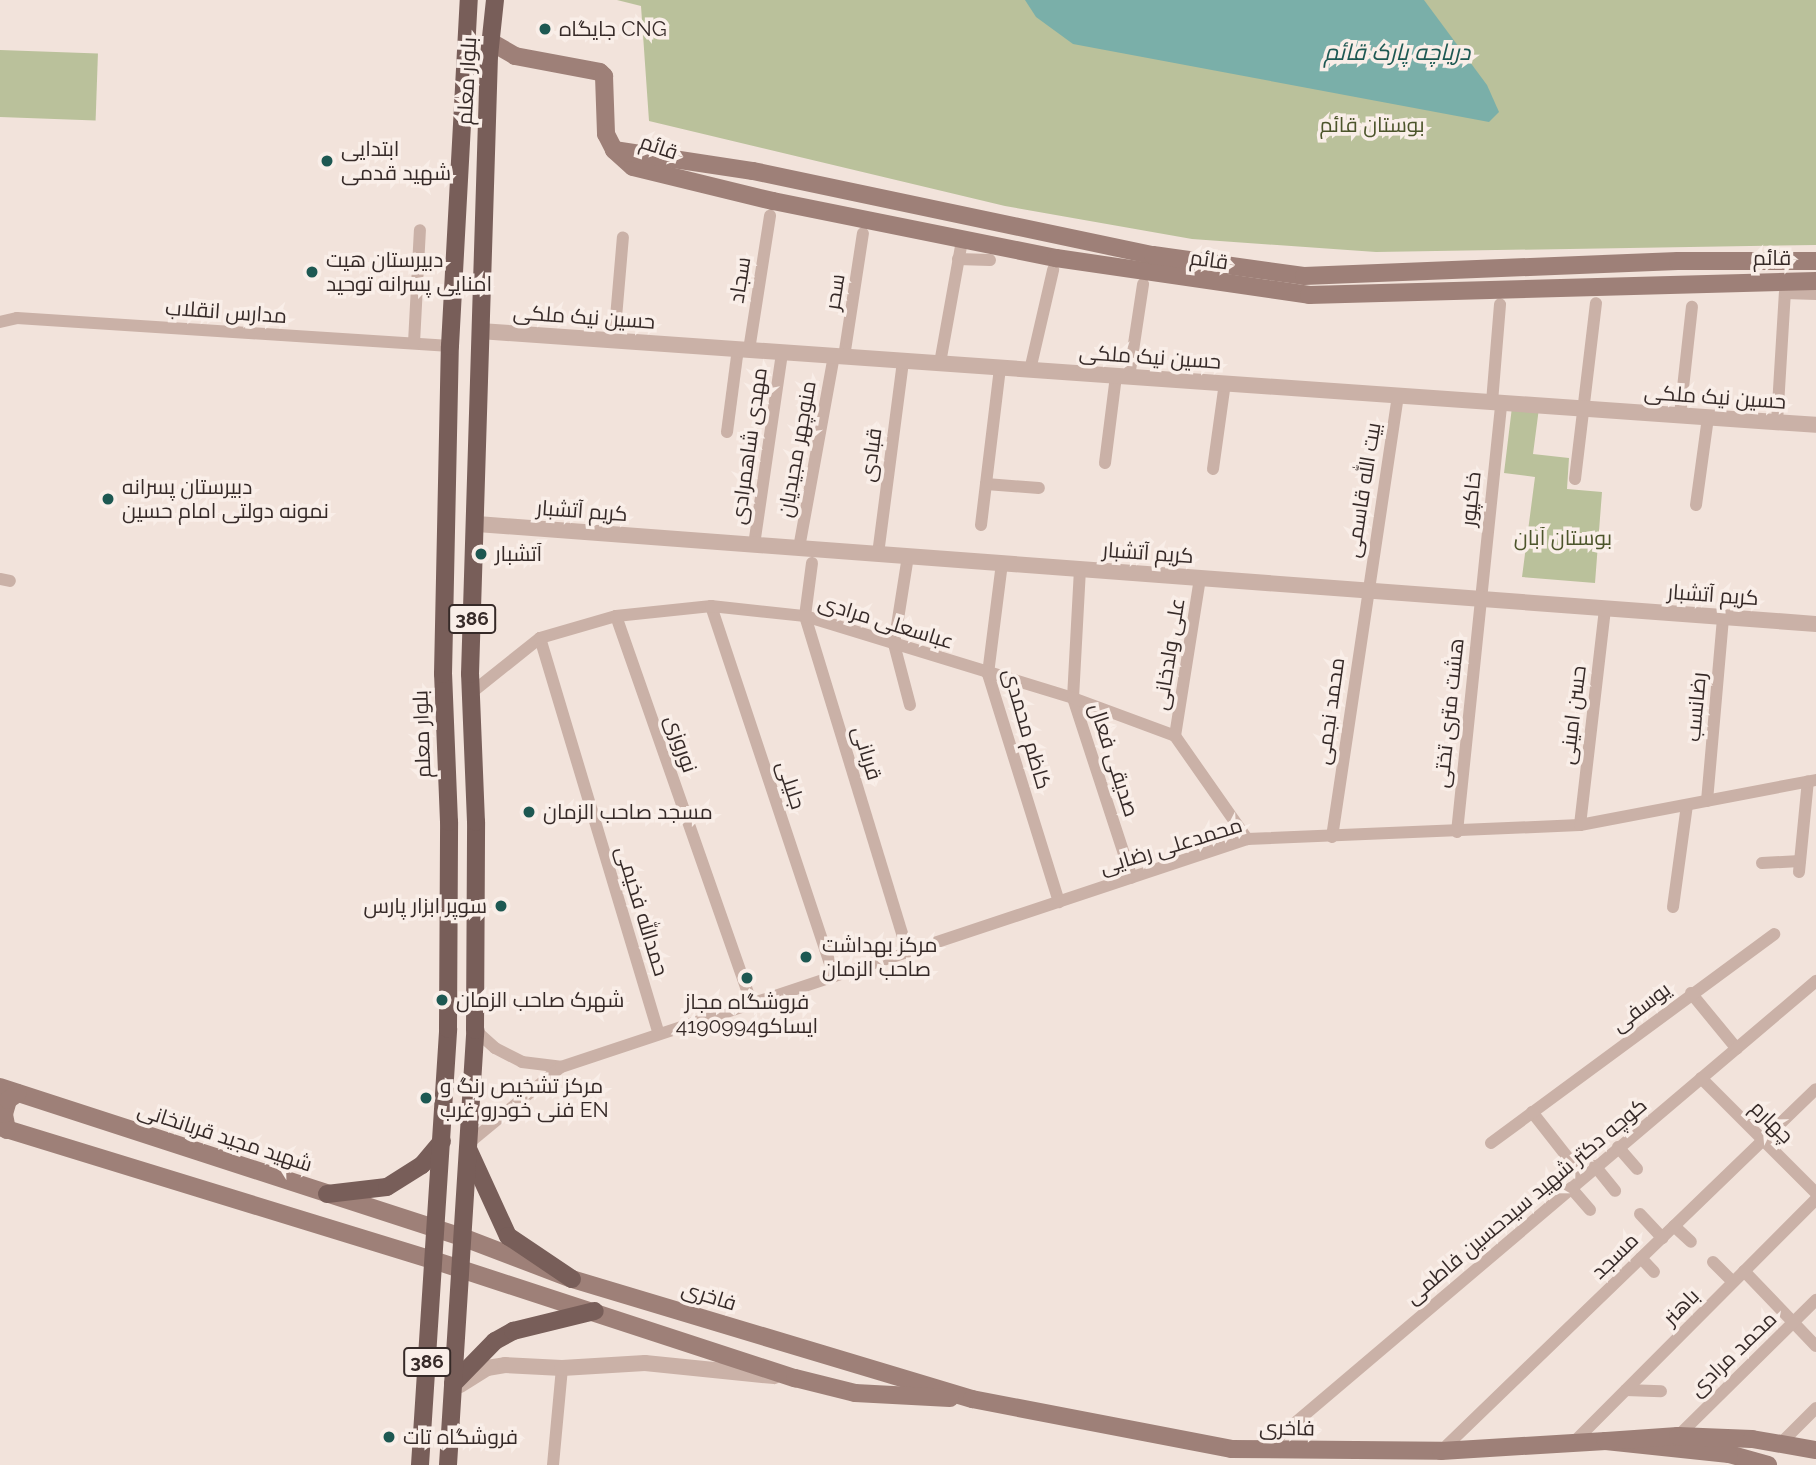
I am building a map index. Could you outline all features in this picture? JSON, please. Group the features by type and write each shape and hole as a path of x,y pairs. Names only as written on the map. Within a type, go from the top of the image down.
{"main road":[{"name":"بلوار معلم","path":"420,1465 448,1029 449,822 443,674 450,346 469,0"},
{"name":"بلوار معلم","path":"448,1465 475,1030 476,822 471,693 491,42 495,0"},
{"name":"قائم","path":"491,42 515,56 600,72 606,134 614,150 633,167 773,201 1145,274 1309,295 1816,281"},
{"name":"قائم","path":"614,150 753,171 1153,255 1304,276 1678,261 1816,261"},
{"name":"شهید مجید قربانخانی","path":"0,1087 436,1228"},
{"path":"18,1093 8,1100 4,1128 433,1259"},
{"path":"327,1194 387,1188 422,1165 442,1141"},
{"path":"469,1147 508,1236 572,1279"},
{"name":"فاخری","path":"436,1228 572,1279 972,1399 1148,1436 1262,1451 1441,1451 1678,1436 1780,1444 1816,1450"},
{"name":"فاخری","path":"433,1259 795,1378 855,1393 972,1399"},
{"path":"452,1387 495,1341 513,1331 595,1311"},
{"name":"فاخری","path":"1606,1441 1729,1454 1768,1465"}],"street":[{"name":"سجاد","path":"727,432 770,216"},
{"path":"414,343 420,230"},
{"name":"سحر","path":"839,356 863,233"},
{"path":"614,341 623,237"},
{"path":"940,363 960,253 990,260"},
{"path":"1030,370 1054,270"},
{"path":"1105,463 1143,285"},
{"path":"1777,422 1785,293 1816,294"},
{"path":"1574,479 1587,409 1596,303"},
{"name":"خاکپور","path":"1480,599 1496,402 1500,304"},
{"path":"1680,415 1692,307"},
{"name":"مدارس انقلاب","path":"0,322 18,318 450,346"},
{"name":"حسین نیک ملکی","path":"481,331 1816,425"},
{"name":"مهدی شاهمرادی","path":"754,545 782,352"},
{"name":"منوچهر مجیدیان","path":"799,548 839,356"},
{"name":"قبادی","path":"878,554 903,361"},
{"path":"981,526 1000,367"},
{"path":"1213,469 1225,383"},
{"name":"بیت الله قاسمی","path":"1366,590 1398,395"},
{"path":"1696,505 1708,417"},
{"path":"986,484 1039,488"},
{"name":"کریم آتشبار","path":"477,524 1816,624"},
{"path":"908,556 894,644 910,705"},
{"name":"قربانی","path":"811,563 805,616 908,952"},
{"name":"کاظم محمدی","path":"1002,563 988,674 1059,902"},
{"name":"صدیقی فعال","path":"1080,569 1073,698 1132,878"},
{"name":"علی ولدخانی","path":"1175,736 1200,578"},
{"name":"محمد نجمی","path":"1332,838 1366,590"},
{"name":"هشت متری تختی","path":"1457,831 1480,599"},
{"name":"عباسعلی مرادی","path":"471,693 540,638 616,616 711,606 805,616 1073,698 1175,736"},
{"name":"جلیلی","path":"711,606 834,976"},
{"name":"حسن امینی","path":"1580,825 1605,608"},
{"name":"نوروزی","path":"616,616 752,1004"},
{"name":"رضانسب","path":"1707,801 1723,617"},
{"name":"حمدالله فخیمی","path":"540,638 659,1034"},
{"path":"1175,736 1247,839"},
{"path":"1762,863 1799,867 1812,781"},
{"name":"محمدعلی رضایی","path":"561,1067 1247,839 1332,838 1580,825 1812,781"},
{"path":"1673,907 1687,805"},
{"name":"یوسفی","path":"1491,1143 1774,934"},
{"name":"کوچه دکتر شهید سیدحسین فاطمی","path":"1262,1451 1816,981"},
{"path":"1692,993 1737,1049"},
{"path":"475,1030 522,1062 561,1067"},
{"path":"469,1147 561,1067"},
{"name":"چهارم","path":"1701,1078 1816,1193"},
{"name":"مسجد","path":"1441,1451 1816,1089"},
{"path":"1532,1112 1583,1178"},
{"path":"1618,1147 1637,1169"},
{"path":"1595,1166 1615,1191"},
{"path":"1571,1188 1590,1210"},
{"name":"باهنر","path":"1574,1441 1816,1199"},
{"path":"1640,1214 1662,1238"},
{"path":"1674,1226 1691,1242"},
{"path":"1641,1258 1654,1272"},
{"path":"1713,1262 1733,1282"},
{"path":"1744,1271 1816,1346"},
{"name":"محمد مرادی","path":"1678,1436 1816,1300"},
{"path":"452,1387 487,1368 562,1368 645,1363 795,1378"},
{"path":"553,1465 562,1368"},
{"path":"1626,1390 1661,1391"},
{"path":"1780,1444 1816,1408"},
{"path":"1780,1444 1816,1441"}],"green space":[{"name":"بوستان قائم","path":"617,0 1816,0 1816,245 1376,252 1192,239 1005,206 649,121 641,6"},
{"path":"0,50 98,53 96,120 0,117"},
{"name":"بوستان آبان","path":"1512,407 1539,408 1533,454 1569,458 1567,489 1602,492 1595,583 1522,577 1535,477 1504,473"}],"water":[{"name":"دریاچه پارک قائم","path":"1025,0 1424,0 1487,85 1499,112 1489,122 1073,44 1036,17"}],"place":[{"name":"جایگاه CNG","path":"545,29"},
{"name":"ابتدایی شهید قدمی","path":"327,161"},
{"name":"دبیرستان هیت امنایی پسرانه توحید","path":"312,272"},
{"name":"دبیرستان پسرانه نمونه دولتی امام حسین","path":"108,499"},
{"name":"آتشبار","path":"481,554"},
{"name":"مسجد صاحب الزمان","path":"529,812"},
{"name":"سوپر ابزار پارس","path":"501,906"},
{"name":"مرکز بهداشت صاحب الزمان","path":"806,957"},
{"name":"فروشگاه مجاز ایساکو4190994","path":"747,978"},
{"name":"شهرک صاحب الزمان","path":"442,1000"},
{"name":"مرکز تشخیص رنگ و فنی خودرو غرب EN","path":"426,1098"},
{"name":"فروشگاه تات","path":"389,1437"}]}
